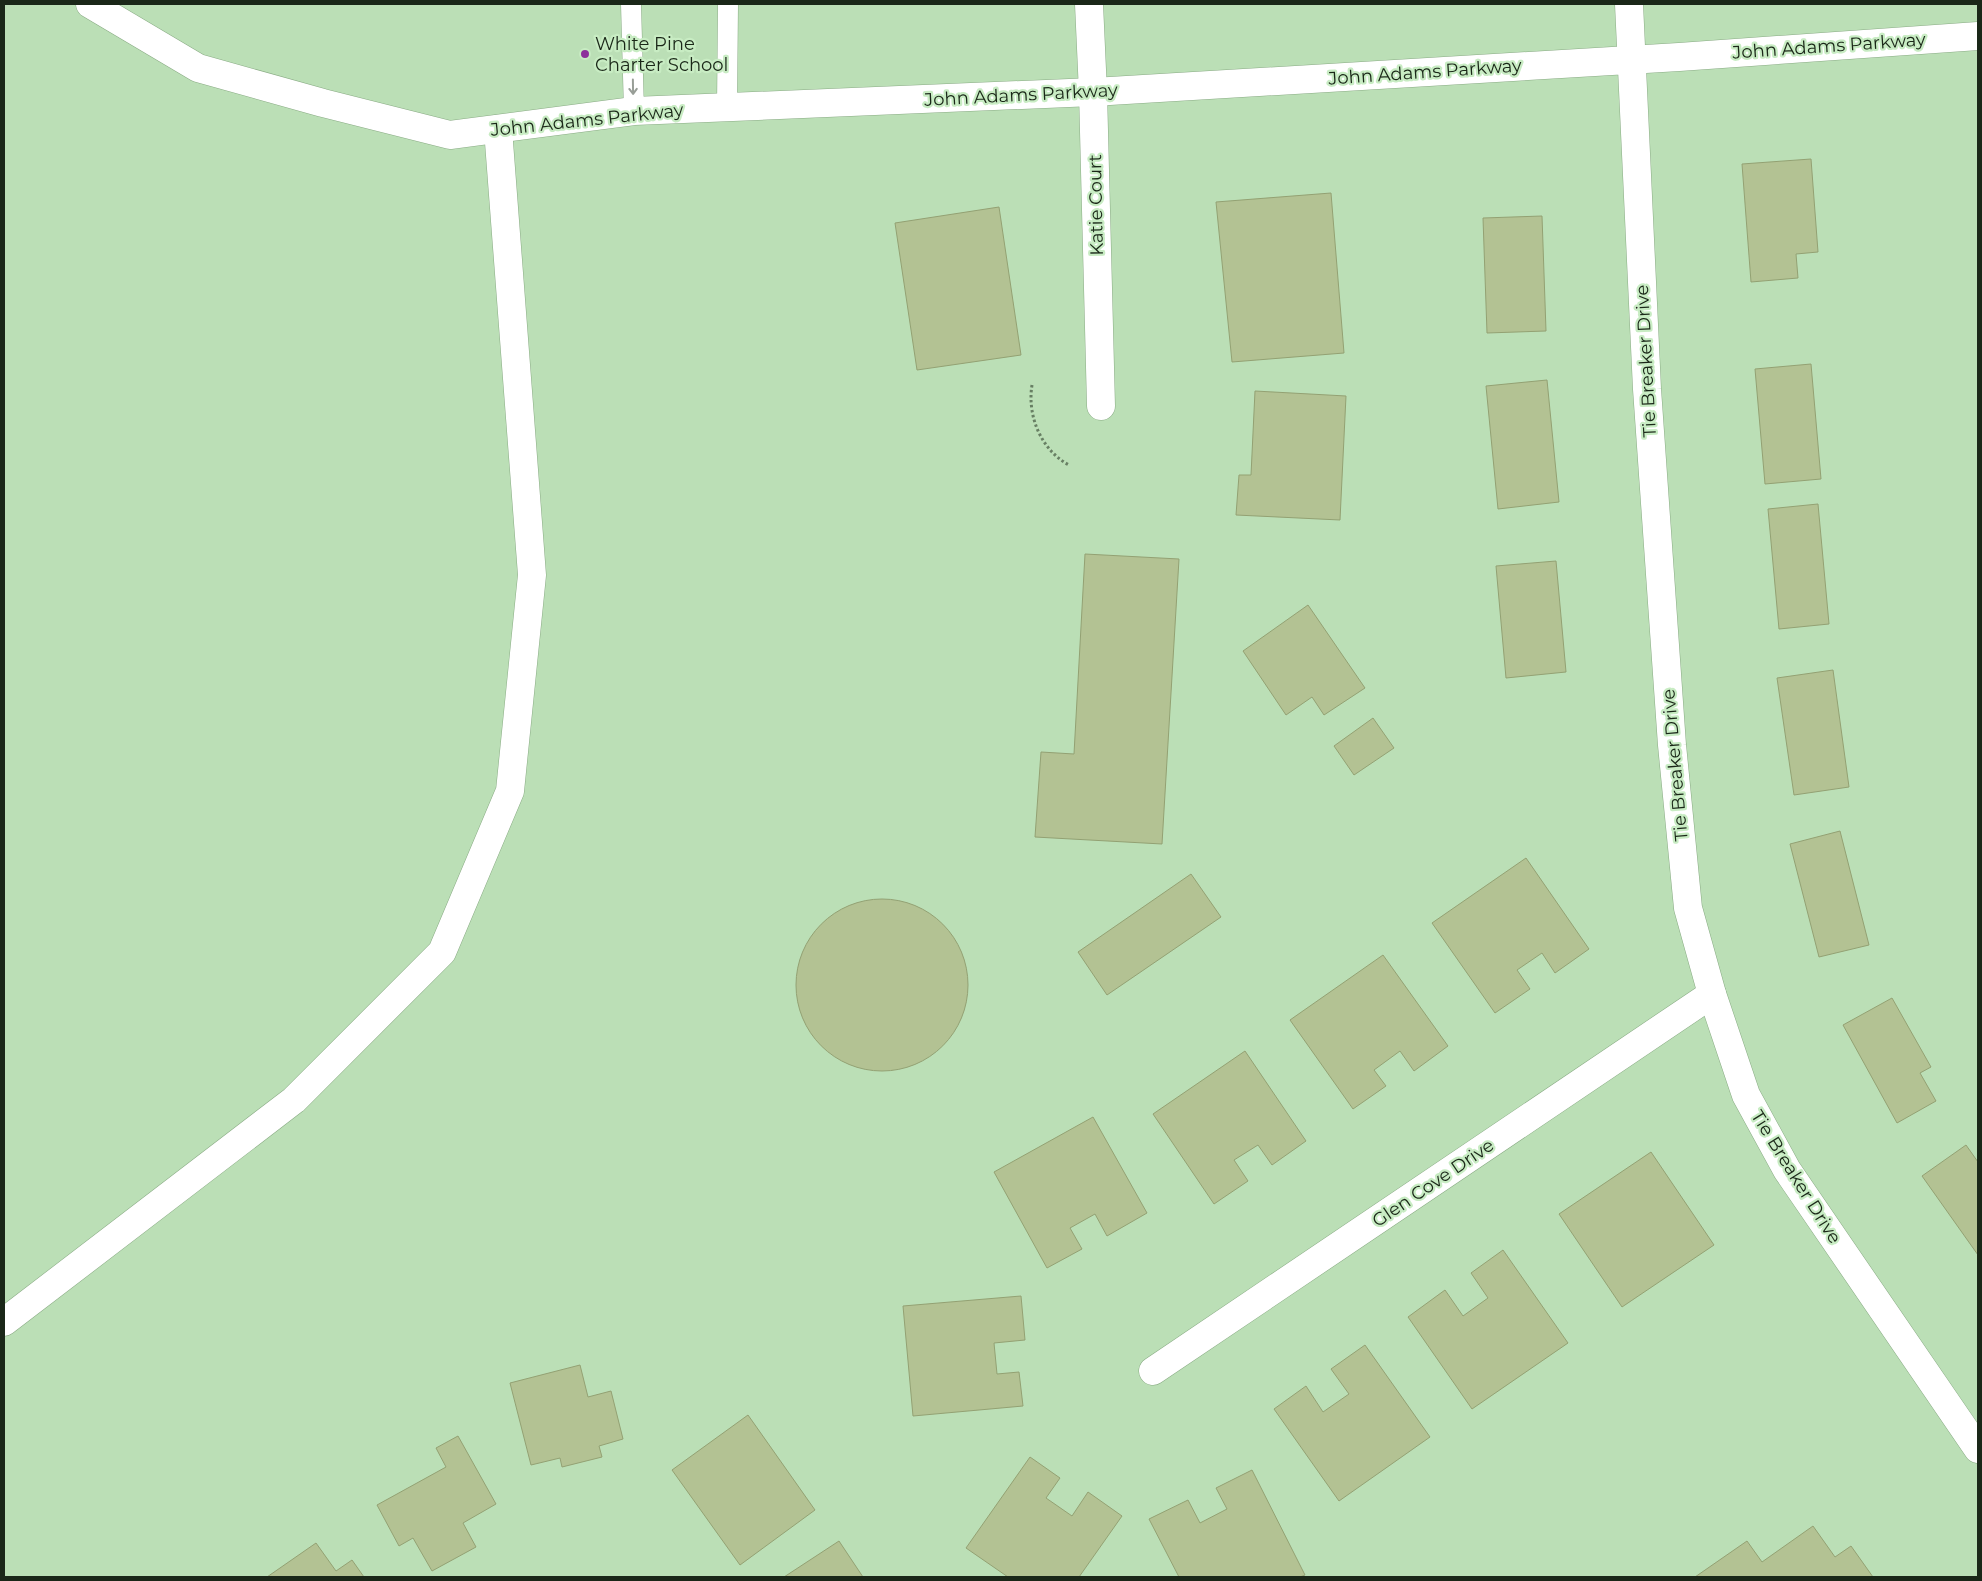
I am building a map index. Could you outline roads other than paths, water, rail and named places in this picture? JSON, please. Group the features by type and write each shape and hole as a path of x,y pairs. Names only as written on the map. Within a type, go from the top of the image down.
{"street":[{"name":"John Adams Parkway","path":"90,4 198,68 450,135 634,111 1093,92 1631,60 1978,36"},
{"name":"Katie Court","path":"1088,4 1093,92 1101,406"},
{"name":"Tie Breaker Drive","path":"1629,4 1647,389 1672,745 1688,908 1712,994 1746,1095 1787,1170 1978,1449"},
{"path":"4,1322 294,1100 442,952 510,791 532,576 498,129"},
{"name":"Glen Cove Drive","path":"1153,1371 1712,994"}],"lane":[{"path":"631,4 634,111"},
{"path":"727,108 728,4"}],"place":[{"name":"White Pine Charter School","path":"585,54"}]}
